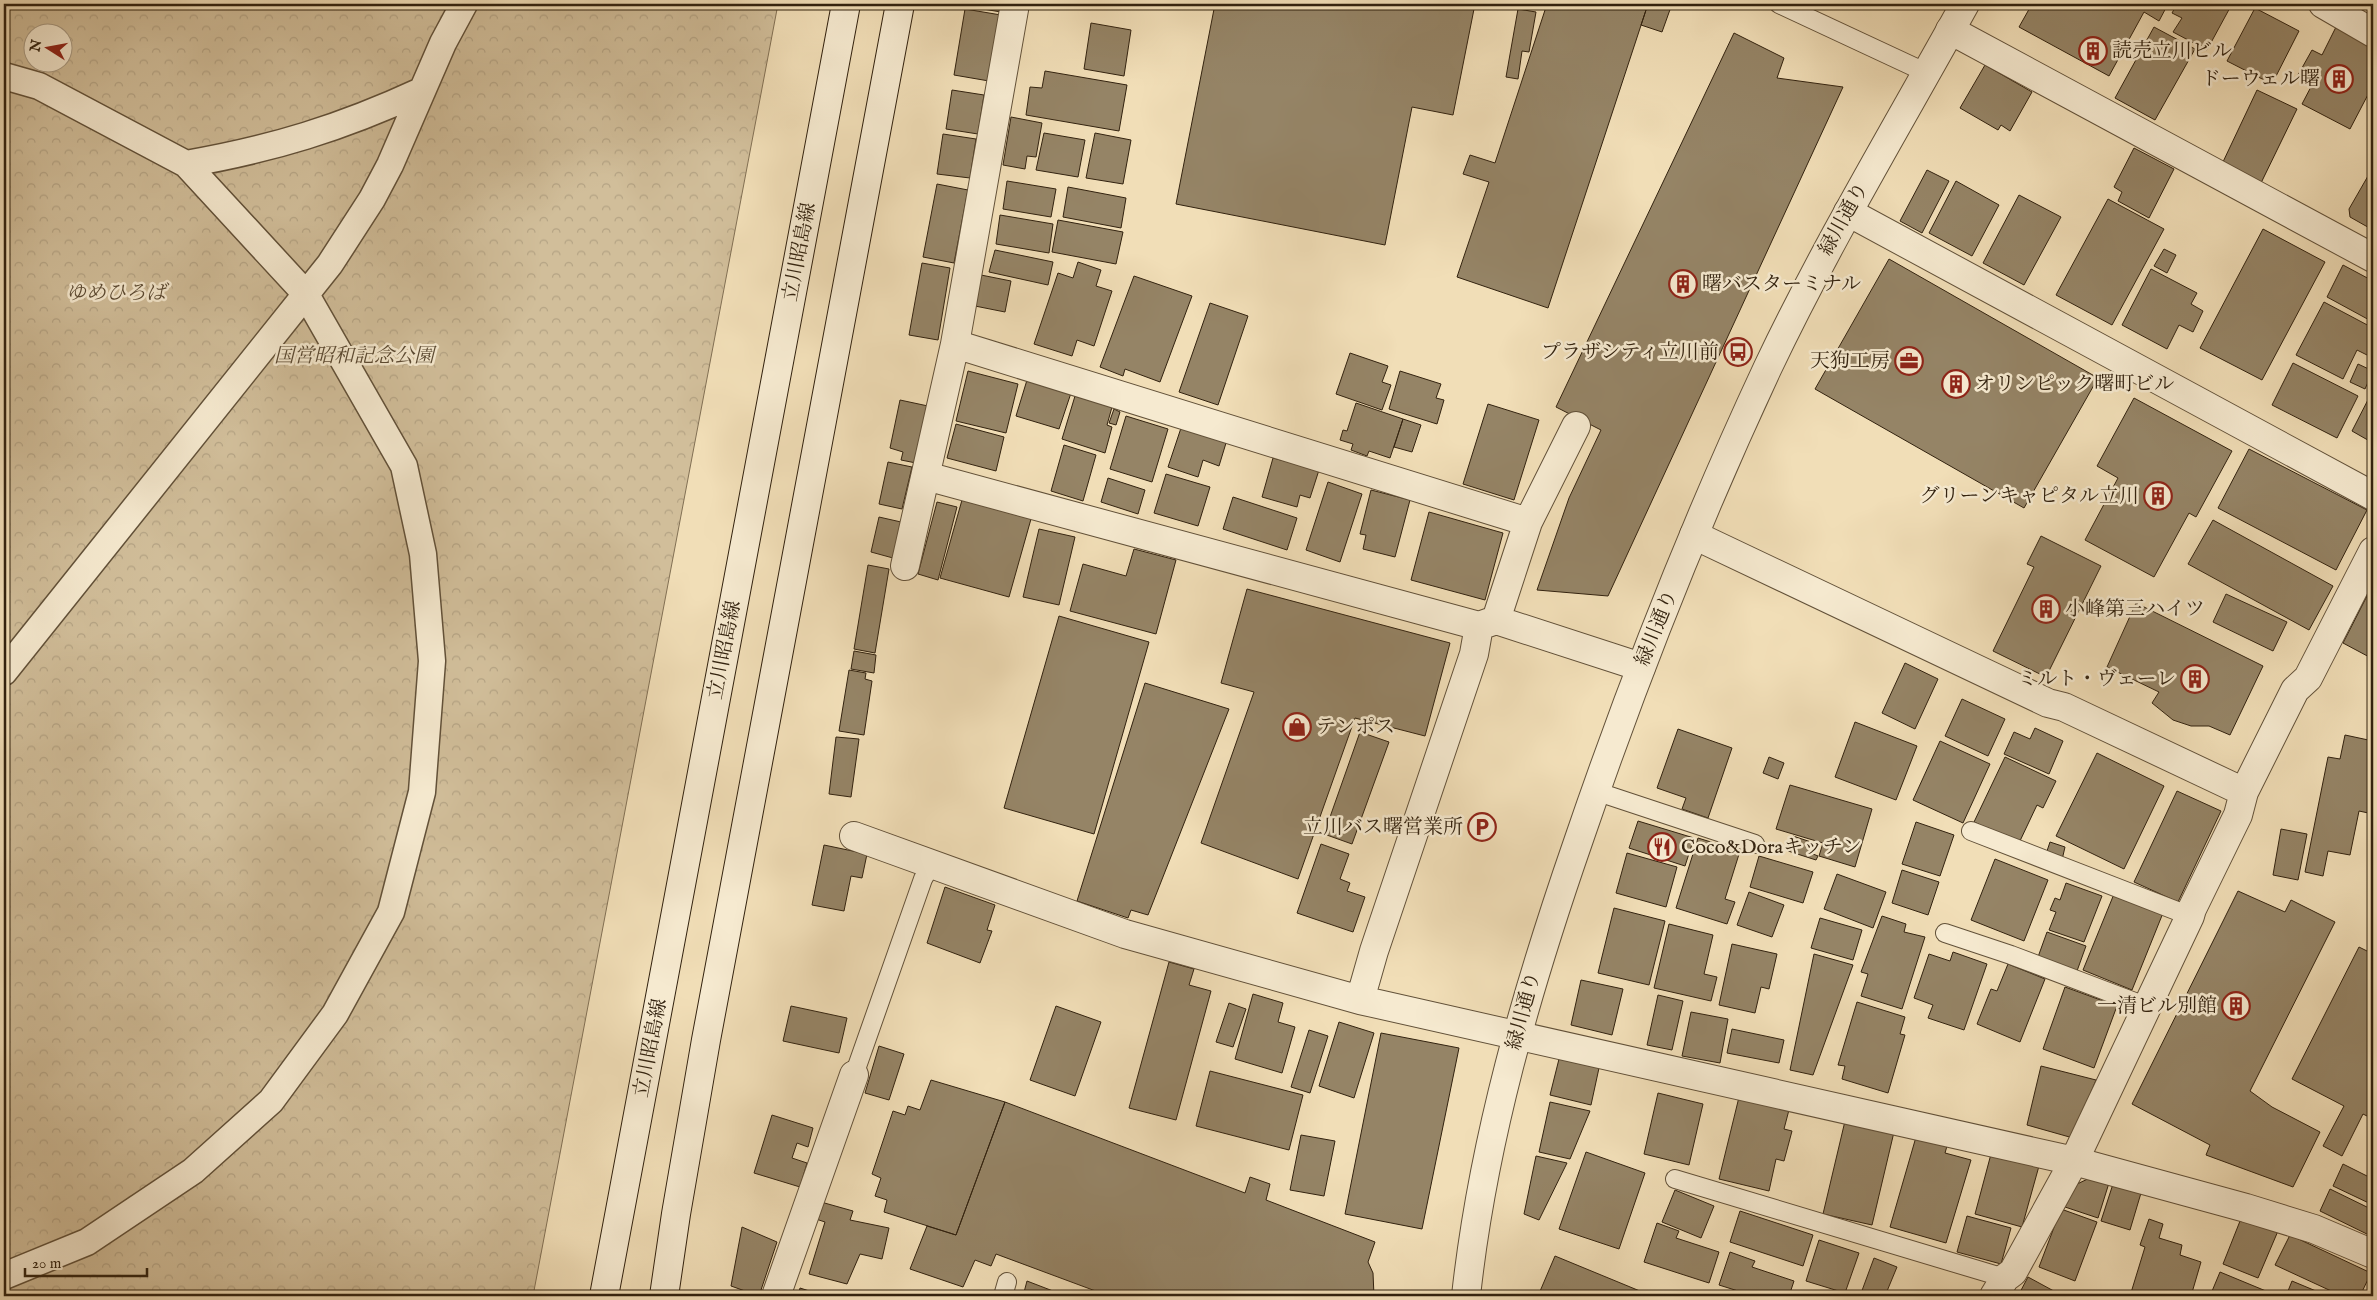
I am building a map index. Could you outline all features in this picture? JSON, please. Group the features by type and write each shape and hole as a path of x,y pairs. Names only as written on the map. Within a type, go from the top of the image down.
{"street":[{"path":"4,672 330,264 372,199 390,165 420,91 464,4"},
{"name":"立川昭島線","path":"604,1296 846,4"},
{"path":"664,1296 676,1214 708,1031 900,4"},
{"path":"905,566 926,476 945,381 955,344 1016,4"},
{"name":"緑川通り","path":"1466,1296 1474,1235 1492,1141 1517,1034 1544,940 1595,791 1641,667 1694,535 1768,367 1848,212 1965,4"},
{"path":"2323,4 2373,33"},
{"path":"1950,30 2373,258"},
{"path":"4,76 39,86 186,164 305,294 404,466 423,554 432,661 422,792 391,912 335,1014 270,1101 192,1172 87,1242 4,1276"},
{"path":"186,164 267,148 306,137 376,111 420,91"},
{"path":"1848,212 2373,496"},
{"path":"955,344 1528,522"},
{"path":"1360,1000 1374,951 1474,654 1528,522 1576,426"},
{"path":"926,476 1488,623 1641,667"},
{"path":"1694,535 2048,703 2064,707 2244,792"},
{"path":"2000,1287 2013,1272 2074,1161 2148,1007 2192,909 2238,816 2244,792 2295,690 2308,678 2373,551"},
{"path":"854,836 1125,934 1360,1000 2074,1161 2246,1208 2314,1229 2373,1254"},
{"path":"776,1296 854,1075"}],"lane":[{"path":"1779,4 1926,73"},
{"path":"1595,791 1755,844"},
{"path":"1971,831 2190,916"},
{"path":"854,1075 923,879 931,864"},
{"path":"1945,933 2011,955 2148,1007"},
{"path":"1675,1179 2000,1287"}],"green space":[{"name":"国営昭和記念公園","path":"4,4 778,4 533,1296 4,1296"}],"building":[{"path":"965,4 1003,4 1001,12 965,6"},
{"path":"1215,4 1475,4 1453,115 1412,107 1385,245 1176,204"},
{"path":"1536,4 1648,4 1548,308 1457,277 1489,182 1463,174 1470,155 1495,163 1546,7"},
{"path":"1648,4 1672,4 1662,32 1641,25"},
{"name":"読売立川ビル","path":"2032,4 2168,4 2159,21 2144,12 2109,76 2019,27"},
{"path":"2177,4 2232,4 2207,50 2173,32 2182,18 2172,13"},
{"path":"2255,8 2299,31 2272,84 2227,61"},
{"path":"965,9 1001,15 989,81 954,75"},
{"path":"1518,9 1536,12 1529,52 1522,51 1518,79 1506,77"},
{"path":"1091,23 1131,30 1124,76 1084,69"},
{"path":"2154,27 2195,49 2155,120 2115,98"},
{"name":"ドーウェル曙","path":"2336,27 2373,47 2373,85 2350,129 2302,104 2313,83 2298,75 2312,50 2322,55"},
{"name":"曙バスターミナル","path":"1734,33 1784,58 1777,78 1843,87 1608,596 1537,590 1569,498 1601,430 1556,407"},
{"path":"1985,65 2032,92 2010,131 2001,125 1998,130 1960,108"},
{"path":"1045,71 1127,85 1119,131 1026,115 1030,87 1042,88"},
{"path":"952,90 984,95 978,134 946,129"},
{"path":"2257,90 2297,109 2261,183 2222,164"},
{"path":"1011,117 1042,123 1036,157 1027,156 1025,169 1003,165"},
{"path":"1044,133 1085,140 1078,177 1036,170"},
{"path":"1095,133 1131,140 1123,184 1086,178"},
{"path":"943,134 976,139 970,178 937,174"},
{"path":"2134,148 2174,169 2149,218 2118,201 2122,192 2114,187"},
{"path":"2372,169 2373,230 2350,217 2349,209"},
{"path":"1927,170 1949,181 1922,233 1900,221"},
{"path":"1007,181 1056,189 1051,217 1003,209"},
{"path":"1956,181 1999,205 1972,256 1929,233"},
{"path":"937,184 968,190 954,263 923,257"},
{"path":"1068,187 1126,198 1121,228 1063,217"},
{"path":"2019,195 2061,217 2024,285 1983,263"},
{"path":"2108,199 2164,229 2112,325 2056,295"},
{"path":"1000,215 1053,224 1049,253 996,244"},
{"path":"1058,220 1123,232 1116,264 1052,252"},
{"path":"2263,229 2325,262 2262,380 2200,348"},
{"path":"2164,249 2176,255 2167,273 2154,266"},
{"path":"995,250 1053,262 1048,285 989,272"},
{"name":"オリンピック曙町ビル","path":"1889,259 2098,378 2024,508 1815,389"},
{"path":"1078,262 1101,270 1096,286 1112,291 1094,346 1077,340 1072,356 1034,344 1058,273 1073,278"},
{"path":"922,263 950,268 938,340 909,335"},
{"path":"2343,265 2373,281 2373,322 2327,297"},
{"path":"2151,269 2197,293 2191,304 2203,311 2193,332 2179,325 2167,349 2122,325"},
{"path":"981,275 1011,281 1005,312 975,306"},
{"path":"1134,276 1192,296 1160,382 1125,369 1123,376 1100,367"},
{"path":"2324,302 2373,328 2373,358 2357,350 2343,379 2296,355"},
{"path":"1210,303 1248,316 1218,405 1179,392"},
{"path":"1350,353 1388,366 1382,382 1391,385 1382,410 1336,394"},
{"path":"2293,363 2358,396 2337,438 2272,405"},
{"path":"2358,364 2373,371 2365,389 2350,382"},
{"path":"968,371 1018,384 1006,433 956,421"},
{"path":"1400,371 1441,384 1436,398 1444,400 1437,424 1389,409"},
{"path":"1027,380 1071,393 1059,429 1016,416"},
{"path":"2373,390 2373,443 2352,431"},
{"path":"1075,396 1112,407 1107,425 1112,427 1105,453 1062,439"},
{"name":"グリーンキャピタル立川","path":"2134,398 2232,451 2196,517 2189,513 2154,577 2085,540 2118,478 2097,466"},
{"path":"900,400 928,406 916,463 901,460 903,452 890,448"},
{"path":"1356,403 1403,419 1390,458 1369,451 1367,456 1351,450 1353,444 1340,440 1343,430 1347,431"},
{"path":"1488,404 1539,420 1514,500 1463,484"},
{"path":"1114,409 1120,412 1116,425 1109,423"},
{"path":"1126,416 1168,429 1152,482 1110,469"},
{"path":"1403,419 1421,425 1412,452 1394,447"},
{"path":"956,424 1004,437 996,471 947,458"},
{"path":"1181,428 1226,443 1219,466 1203,460 1198,477 1168,467"},
{"path":"1064,445 1096,455 1083,501 1051,491"},
{"path":"2249,449 2367,510 2336,570 2218,508"},
{"path":"1273,458 1319,470 1310,498 1300,495 1297,507 1262,497"},
{"path":"888,462 912,467 902,509 879,504"},
{"path":"1166,474 1210,487 1198,526 1154,513"},
{"path":"1108,478 1145,490 1138,514 1101,502"},
{"path":"1328,482 1362,494 1340,562 1306,550"},
{"path":"1371,490 1410,500 1395,557 1363,549 1366,535 1360,534"},
{"path":"1233,497 1297,518 1287,550 1223,529"},
{"path":"962,500 1031,519 1009,597 940,578"},
{"path":"937,502 957,507 938,580 918,574"},
{"path":"1429,512 1503,533 1485,600 1411,580"},
{"path":"879,517 901,522 893,558 871,552"},
{"path":"2213,520 2333,586 2309,630 2188,564"},
{"path":"1039,529 1075,537 1059,605 1023,597"},
{"name":"小峰第三ハイツ","path":"2041,536 2101,566 2046,677 1993,651 2034,567 2027,564"},
{"path":"1134,549 1176,560 1156,634 1070,611 1083,564 1126,576"},
{"path":"868,565 889,569 875,653 854,649"},
{"name":"テンポス","path":"1247,589 1450,643 1425,736 1355,718 1298,879 1201,843 1254,692 1221,683"},
{"path":"2226,594 2287,622 2273,651 2213,622"},
{"path":"2367,596 2373,599 2373,659 2343,643"},
{"name":"ミルト・ヴェーレ","path":"2136,603 2263,666 2230,735 2209,726 2191,726 2173,720 2152,703 2159,692 2107,667"},
{"path":"1059,616 1149,642 1094,834 1004,808"},
{"path":"854,651 876,655 874,673 851,669"},
{"path":"1905,663 1938,679 1915,729 1882,713"},
{"path":"849,670 866,673 865,679 872,681 864,735 839,731"},
{"path":"1145,683 1229,709 1148,915 1131,910 1128,918 1077,901"},
{"path":"1962,699 2005,719 1988,756 1945,736"},
{"path":"1855,722 1917,746 1896,800 1835,777"},
{"path":"2035,728 2063,741 2049,774 2004,754 2014,732 2030,739"},
{"path":"1678,729 1732,748 1708,818 1682,809 1686,798 1657,788"},
{"path":"1360,732 1389,742 1352,844 1324,834"},
{"path":"2345,735 2373,741 2373,814 2359,811 2350,855 2328,851 2323,876 2305,872 2328,757 2340,759"},
{"path":"836,737 859,739 851,797 829,794"},
{"path":"1940,741 1990,764 1963,823 1913,800"},
{"path":"2097,753 2164,786 2124,869 2056,836"},
{"path":"1769,757 1784,763 1778,779 1763,773"},
{"path":"2005,757 2056,781 2043,808 2037,805 2019,843 1974,822"},
{"path":"1790,785 1872,809 1855,867 1819,856 1823,843 1776,829"},
{"path":"2177,791 2221,811 2178,902 2134,882"},
{"path":"1638,821 1694,838 1685,866 1629,848"},
{"path":"1916,822 1954,835 1940,876 1902,864"},
{"path":"2281,829 2307,834 2298,880 2273,875"},
{"path":"1793,836 1817,844 1813,854 1818,856 1816,860 1788,851"},
{"path":"1698,838 1740,851 1725,899 1735,902 1727,924 1676,908"},
{"path":"2050,842 2065,847 2062,860 2046,854"},
{"path":"1321,844 1349,854 1340,879 1350,883 1347,891 1365,897 1353,932 1297,913"},
{"path":"824,845 867,854 862,878 851,876 844,911 812,905"},
{"path":"1627,853 1677,867 1666,907 1616,893"},
{"path":"1759,856 1813,872 1803,903 1750,887"},
{"path":"1995,859 2048,880 2024,941 1971,920"},
{"path":"1902,870 1939,882 1928,915 1892,903"},
{"path":"1837,874 1886,892 1873,928 1824,909"},
{"path":"2066,883 2102,896 2084,942 2049,930 2056,912 2050,910 2055,898 2060,900"},
{"path":"945,887 995,905 987,930 992,931 980,963 927,943"},
{"name":"一清ビル別館","path":"2238,891 2285,912 2291,900 2335,922 2250,1091 2272,1107 2320,1132 2293,1187 2206,1155 2210,1145 2132,1104"},
{"path":"1749,892 1784,905 1772,937 1737,925"},
{"path":"2114,894 2163,913 2132,990 2083,970"},
{"path":"1614,908 1665,921 1649,985 1598,973"},
{"path":"1882,916 1906,924 1904,932 1925,937 1902,1009 1861,996 1868,974 1861,972"},
{"path":"1820,918 1862,930 1853,960 1811,948"},
{"path":"1669,924 1713,935 1704,974 1717,977 1711,1001 1654,988"},
{"path":"2047,932 2086,946 2077,971 2038,957"},
{"path":"1732,944 1777,954 1769,989 1761,987 1755,1013 1719,1005"},
{"path":"2359,947 2373,954 2373,1119 2363,1114 2342,1156 2323,1146 2344,1106 2292,1079"},
{"path":"1953,952 1987,964 1964,1030 1928,1018 1933,1005 1914,998 1929,954 1950,961"},
{"path":"1814,954 1853,965 1813,1075 1790,1070"},
{"path":"1169,962 1194,969 1189,985 1211,991 1176,1120 1129,1108"},
{"path":"2008,964 2045,979 2020,1042 1977,1024 1991,989 1997,991"},
{"path":"1581,980 1623,989 1612,1035 1571,1025"},
{"path":"2065,987 2117,1006 2094,1068 2043,1049"},
{"path":"1253,994 1283,1003 1278,1022 1295,1027 1282,1073 1235,1059"},
{"path":"1658,995 1683,1001 1672,1050 1647,1045"},
{"path":"1857,1002 1905,1017 1900,1034 1905,1035 1888,1093 1842,1079 1845,1066 1838,1065"},
{"path":"1229,1003 1246,1009 1233,1047 1216,1042"},
{"path":"791,1006 847,1018 839,1053 783,1041"},
{"path":"1056,1006 1101,1022 1075,1096 1030,1080"},
{"path":"1691,1012 1728,1019 1720,1063 1682,1056"},
{"path":"1339,1022 1374,1033 1354,1098 1319,1086"},
{"path":"1732,1029 1784,1040 1779,1063 1727,1053"},
{"path":"1309,1030 1328,1036 1310,1093 1291,1087"},
{"path":"1381,1033 1459,1048 1422,1229 1345,1214"},
{"path":"879,1046 904,1054 889,1100 865,1093"},
{"path":"1559,1059 1599,1068 1591,1105 1550,1095"},
{"path":"2041,1066 2096,1080 2073,1138 2027,1125"},
{"path":"1210,1071 1303,1095 1289,1150 1196,1126"},
{"path":"931,1080 1005,1102 956,1235 884,1212 887,1200 875,1196 881,1178 872,1174 893,1111 905,1115 908,1106 920,1110"},
{"path":"1658,1093 1703,1104 1689,1165 1644,1154"},
{"path":"1740,1093 1790,1106 1784,1129 1792,1131 1784,1161 1776,1159 1769,1191 1719,1179"},
{"path":"1005,1102 1245,1193 1250,1177 1270,1184 1266,1200 1375,1242 1368,1262 1373,1273 1374,1296 1109,1296 996,1254 991,1266 975,1260 963,1287 910,1269 927,1226 956,1235"},
{"path":"1550,1102 1590,1111 1570,1159 1539,1152"},
{"path":"772,1115 813,1128 808,1147 797,1143 792,1158 807,1163 800,1187 754,1173"},
{"path":"1845,1121 1894,1132 1872,1225 1823,1214"},
{"path":"1301,1135 1335,1141 1324,1196 1290,1190"},
{"path":"1916,1137 1947,1146 1945,1153 1971,1160 1946,1243 1890,1227"},
{"path":"1586,1152 1645,1173 1619,1249 1559,1229"},
{"path":"1991,1154 2039,1166 2022,1227 1975,1214"},
{"path":"1536,1156 1567,1163 1539,1220 1524,1214"},
{"path":"2343,1164 2373,1179 2373,1205 2333,1186"},
{"path":"2092,1177 2109,1183 2098,1218 2065,1207 2075,1185"},
{"path":"2113,1184 2141,1193 2130,1230 2101,1221"},
{"path":"2330,1189 2373,1210 2373,1237 2320,1211"},
{"path":"1675,1190 1714,1206 1701,1238 1662,1222"},
{"path":"821,1202 853,1211 850,1220 889,1228 882,1259 860,1254 847,1284 809,1274 825,1222 816,1219"},
{"path":"2061,1209 2097,1222 2075,1281 2039,1267"},
{"path":"1740,1211 1813,1235 1803,1266 1730,1242"},
{"path":"1967,1216 2011,1228 2001,1264 1957,1252"},
{"path":"2242,1216 2278,1231 2258,1278 2223,1264"},
{"path":"2149,1219 2163,1224 2159,1238 2182,1245 2180,1255 2201,1262 2191,1296 2130,1296 2145,1247 2140,1245"},
{"path":"1657,1223 1679,1231 1676,1238 1719,1252 1709,1283 1644,1262"},
{"path":"742,1227 777,1242 759,1296 731,1286"},
{"path":"2290,1235 2371,1273 2360,1296 2342,1296 2275,1265"},
{"path":"1819,1240 1859,1253 1845,1293 1806,1281"},
{"path":"1730,1252 1755,1261 1752,1267 1794,1281 1789,1296 1754,1296 1719,1285"},
{"path":"1555,1256 1652,1296 1538,1296"},
{"path":"1874,1258 1897,1267 1885,1296 1860,1296"},
{"path":"2220,1272 2278,1296 2210,1296"},
{"path":"2028,1277 2063,1296 2018,1296"},
{"path":"1027,1281 1066,1296 1023,1296"},
{"path":"2292,1281 2328,1296 2286,1296"},
{"path":"800,1288 825,1296 798,1296"}],"place":[{"name":"読売立川ビル","path":"2093,51"},
{"name":"ドーウェル曙","path":"2339,79"},
{"name":"曙バスターミナル","path":"1683,284"},
{"name":"プラザシティ立川前","path":"1738,352"},
{"name":"天狗工房","path":"1909,361"},
{"name":"オリンピック曙町ビル","path":"1956,384"},
{"name":"グリーンキャピタル立川","path":"2158,496"},
{"name":"小峰第三ハイツ","path":"2046,609"},
{"name":"ミルト・ヴェーレ","path":"2195,679"},
{"name":"テンポス","path":"1297,727"},
{"name":"立川バス曙営業所","path":"1482,827"},
{"name":"Coco&Doraキッチン","path":"1662,847"},
{"name":"一清ビル別館","path":"2236,1006"}],"park label":[{"name":"ゆめひろば","path":"116,293"}]}
